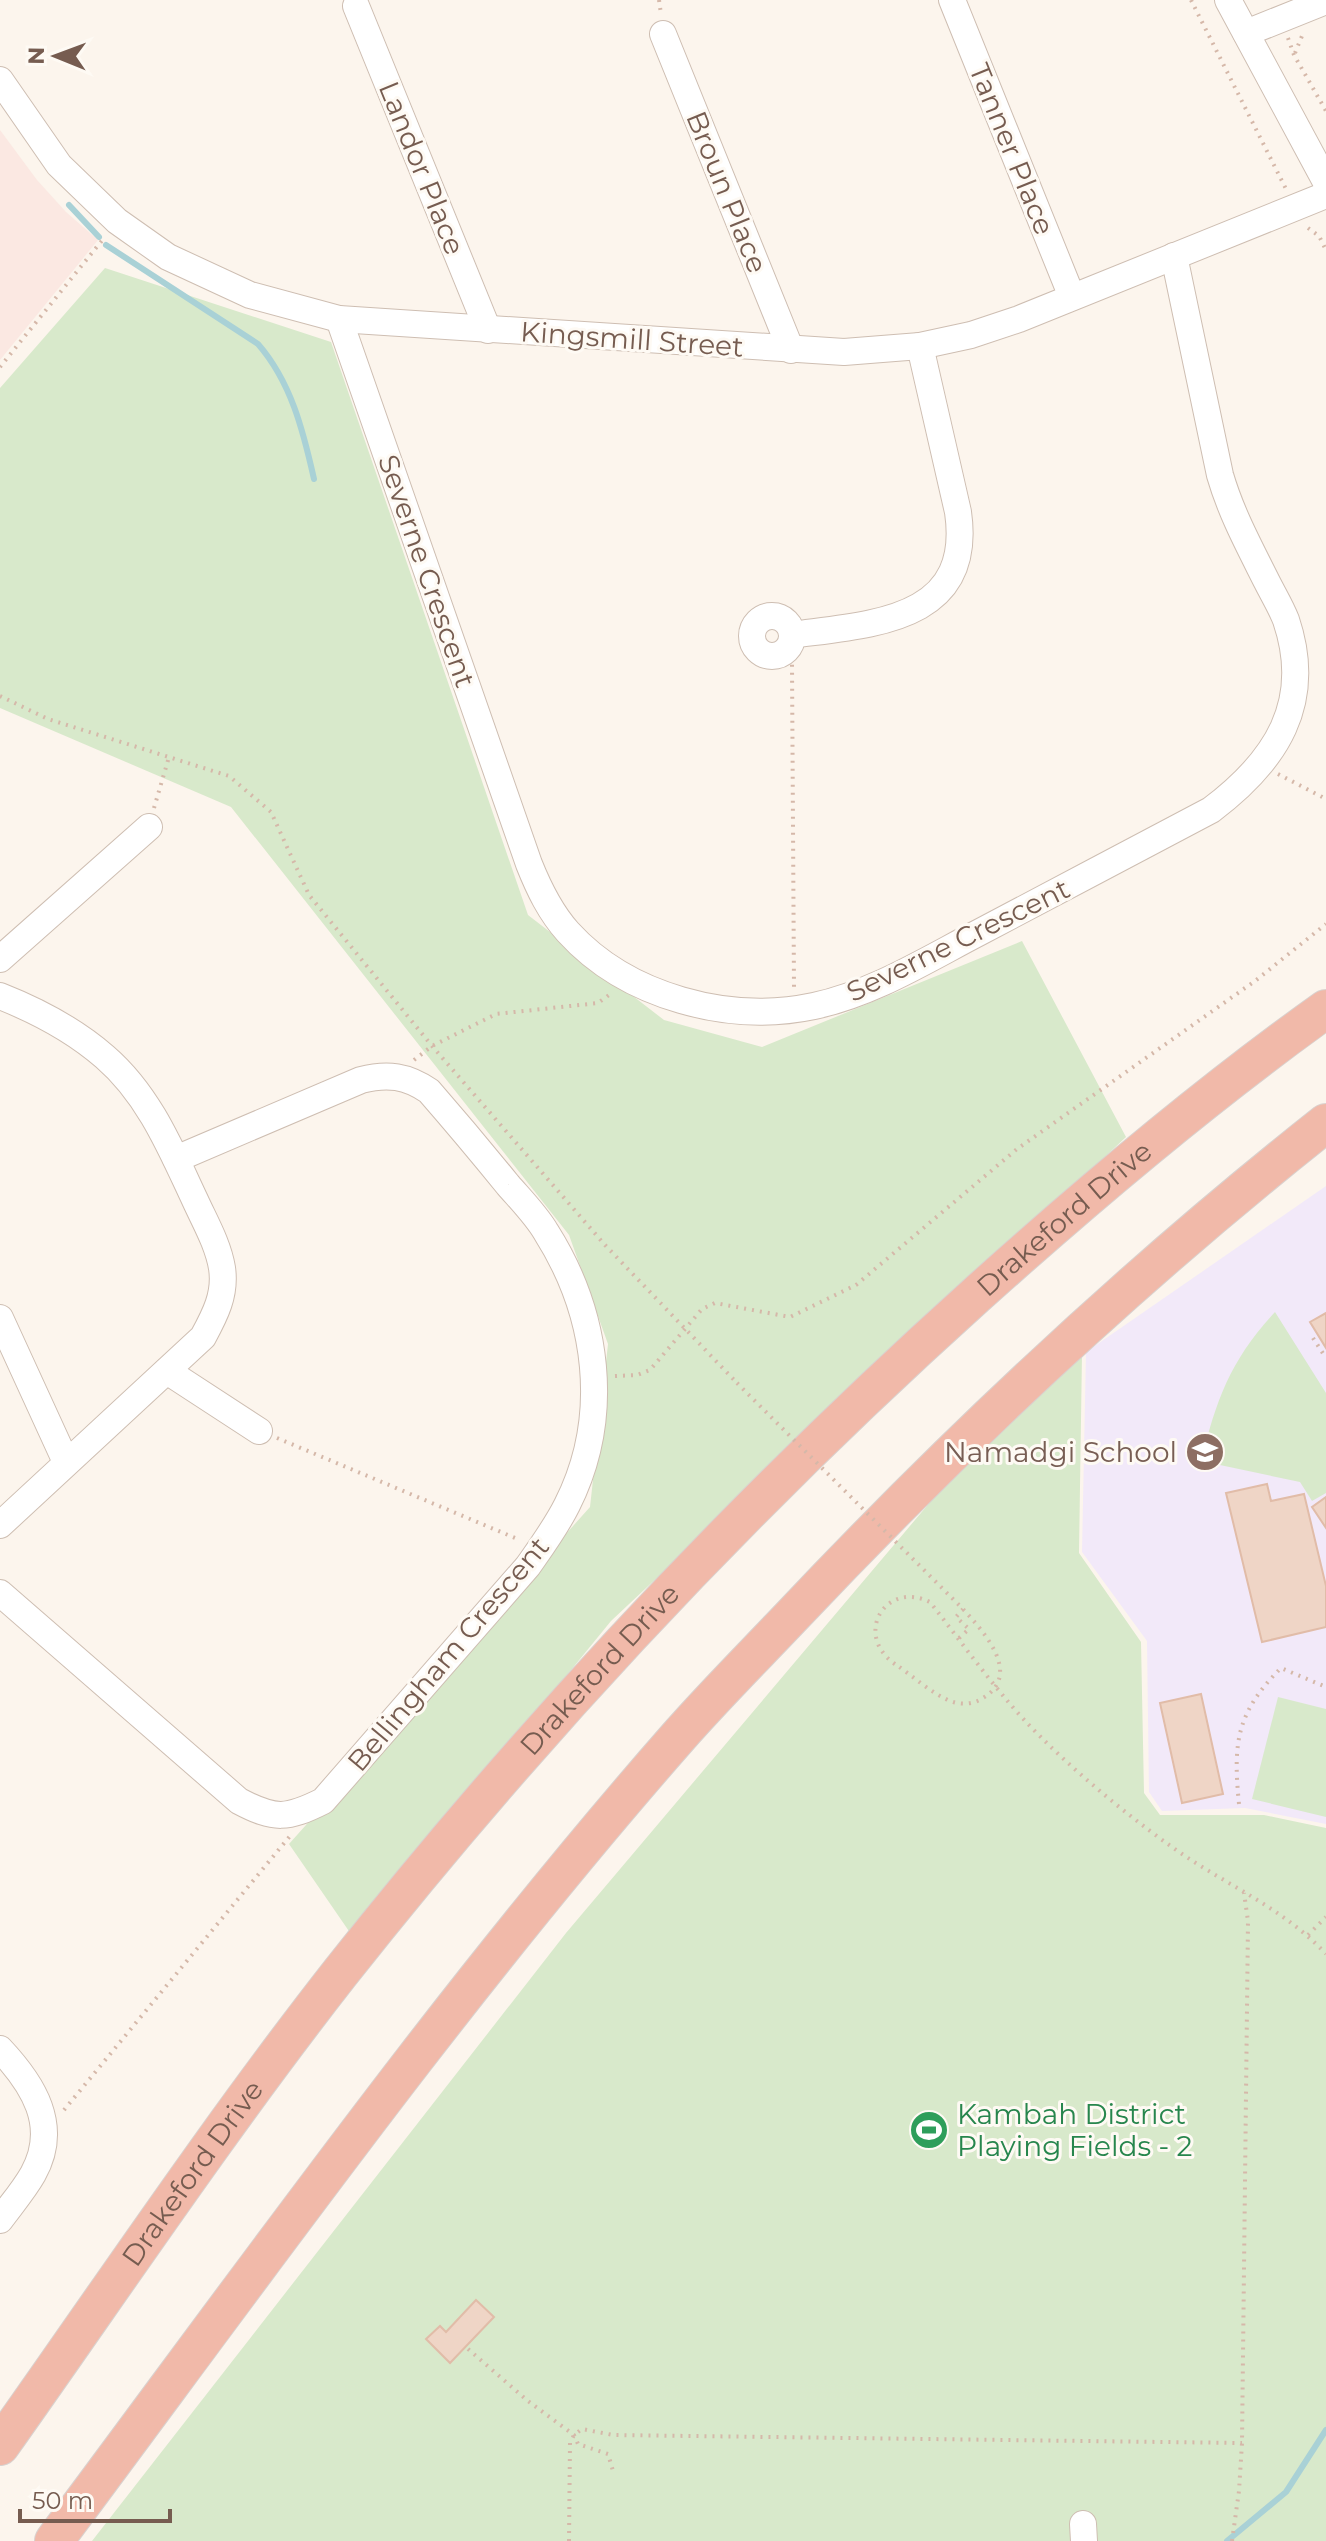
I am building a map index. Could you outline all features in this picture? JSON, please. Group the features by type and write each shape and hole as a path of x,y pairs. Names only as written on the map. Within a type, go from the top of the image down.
{"highway":[{"name":"Drakeford Drive","path":"0,2446 251,2091 339,1975 448,1841 620,1645 759,1500 947,1321 1133,1159 1326,1009"},
{"path":"54,2541 363,2127 519,1925 680,1734 867,1536 963,1441 1179,1245 1326,1123"}],"street":[{"name":"Tanner Place","path":"952,0 1072,297"},
{"path":"1228,0 1326,182"},
{"path":"1246,33 1326,1"},
{"name":"Landor Place","path":"356,6 488,330"},
{"name":"Broun Place","path":"663,34 791,350"},
{"name":"Kingsmill Street","path":"0,80 59,165 117,221 168,257 250,295 339,319 791,350 844,352 920,346 971,335 1326,195"},
{"name":"Severne Crescent","path":"339,319 544,900 568,932 599,960 636,983 700,1005 745,1011 791,1009 857,994 1211,810 1243,786 1261,765 1286,724 1295,689 1294,653 1285,618 1229,506 1174,256"},
{"path":"788,644 896,619 933,596 957,563 962,537 958,512 920,346"},
{"path":"0,959 149,827"},
{"path":"0,996 65,1027 120,1071 148,1106 176,1159 214,1242 222,1270 217,1311 203,1337 0,1525"},
{"name":"Bellingham Crescent","path":"0,1593 239,1801 262,1813 281,1816 297,1814 323,1801 528,1566 568,1504 578,1481 590,1435 595,1388 591,1341 574,1283 545,1229 429,1091 415,1081 397,1076 370,1078 176,1159"},
{"path":"0,1318 66,1462"},
{"path":"167,1371 259,1431"},
{"path":"0,2049 35,2092 43,2119 43,2146 34,2172 0,2220"}],"path":[{"path":"1191,0 1305,226 1319,236 1326,250"},
{"path":"1281,19 1294,55 1326,111"},
{"path":"1294,55 1300,37 1313,32"},
{"path":"0,367 117,221"},
{"path":"1319,236 1326,233"},
{"path":"788,644 792,664 794,994 803,993"},
{"path":"0,696 48,719 229,776 271,812 309,895 432,1046 605,1245 683,1329 963,1609 986,1635 998,1656 999,1678 987,1696 977,1702 956,1703 895,1664 878,1647 875,1624 887,1604 897,1598 920,1597 930,1602 959,1638 1006,1700 1051,1747 1173,1848 1282,1914 1326,1954"},
{"path":"149,827 169,757"},
{"path":"1261,765 1326,799"},
{"path":"637,1375 650,1370 702,1309 715,1303 790,1317 856,1285 1017,1149 1255,981 1326,924"},
{"path":"409,1065 432,1046 496,1014 598,1003 615,990"},
{"path":"1313,1338 1326,1358"},
{"path":"259,1431 540,1548"},
{"path":"959,1638 969,1629 956,1617 963,1609"},
{"path":"1239,1804 1236,1768 1238,1734 1248,1709 1262,1689 1281,1668 1326,1687"},
{"path":"55,2122 298,1827"},
{"path":"1232,2541 1242,2443 1248,1921 1243,1891"},
{"path":"1308,1935 1326,1917"},
{"path":"468,2349 528,2401 574,2435 578,2444 608,2454 613,2471"},
{"path":"569,2541 569,2452 574,2435 582,2429 613,2435 1242,2443"}],"shaded area":[{"path":"0,130 37,180 66,212 98,240 0,360"},
{"name":"Namadgi School","path":"1326,1186 1326,1824 1245,1808 1162,1811 1149,1792 1147,1641 1082,1552 1086,1352"}],"green space":[{"path":"105,268 331,342 528,915 664,1020 762,1047 1022,941 1126,1137 611,1621 353,1937 289,1844 590,1507 608,1344 569,1235 231,807 0,708 0,388"},
{"path":"1275,1312 1326,1393 1326,1493 1312,1501 1300,1482 1201,1461 1227,1381 1247,1347"},
{"path":"1082,1354 1079,1553 1141,1642 1144,1793 1160,1815 1264,1815 1326,1828 1326,2541 92,2541 566,1933 975,1449"},
{"path":"1278,1697 1326,1709 1326,1817 1252,1799"}],"building":[{"path":"1326,1313 1326,1348 1310,1322"},
{"path":"1267,1484 1271,1501 1304,1494 1326,1586 1326,1627 1262,1642 1226,1493"},
{"path":"1326,1497 1326,1528 1312,1507"},
{"path":"1201,1694 1223,1794 1182,1803 1160,1703"},
{"path":"476,2300 494,2317 450,2363 426,2339 440,2326 446,2332"}],"waterway":[{"path":"69,205 99,237"},
{"path":"106,245 258,344 287,390 314,479"},
{"path":"1227,2541 1286,2492 1326,2430"}],"place":[{"name":"Namadgi School","path":"1205,1452"},
{"name":"Kambah District Playing Fields - 2","path":"929,2130"}]}
